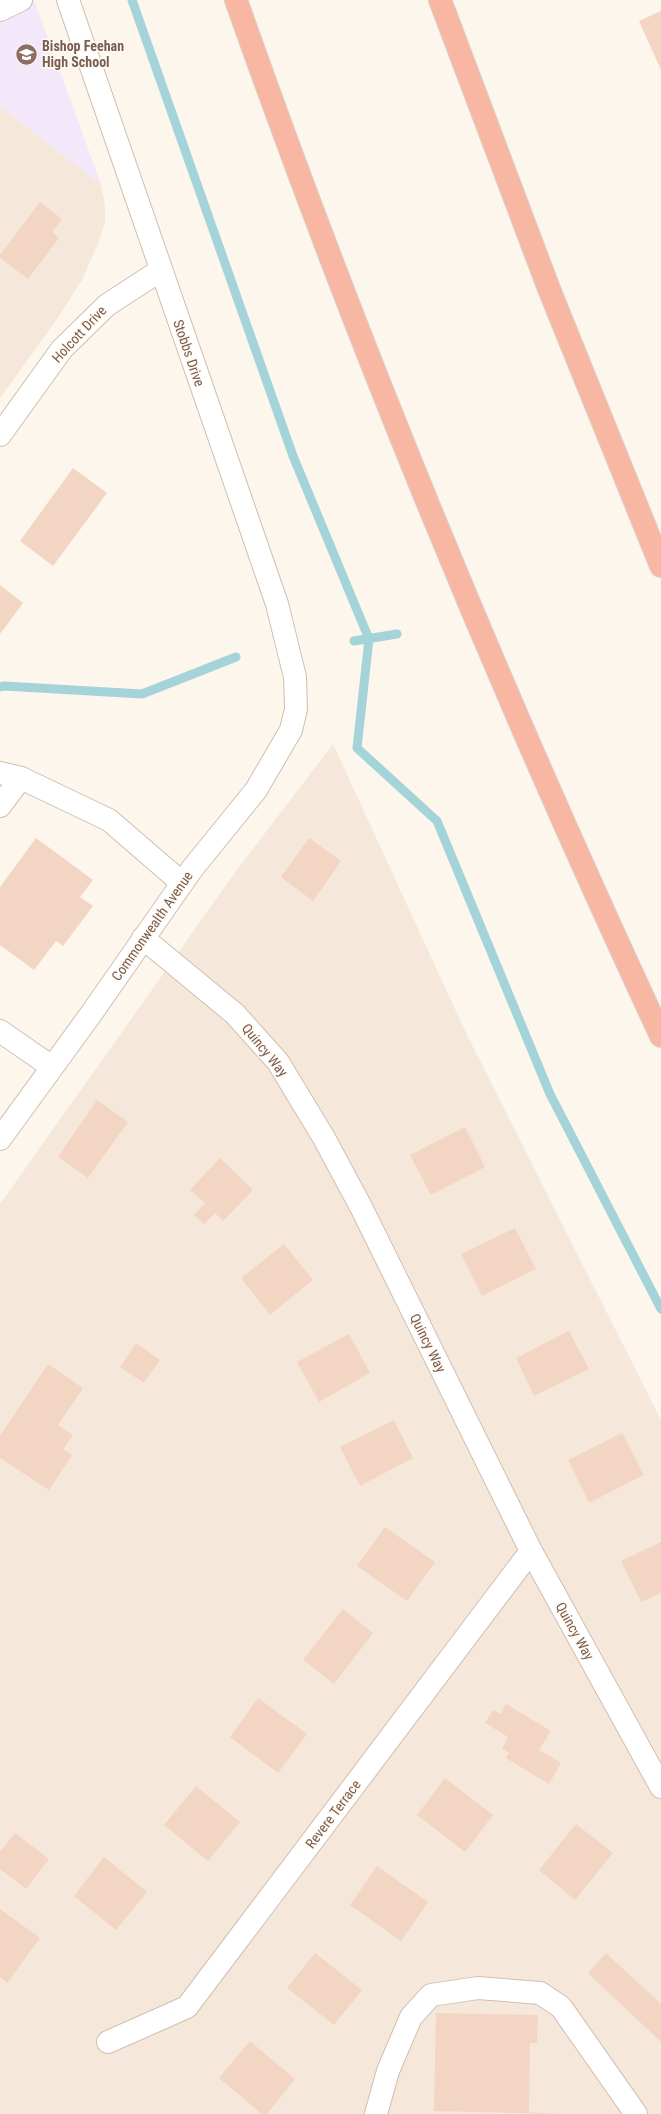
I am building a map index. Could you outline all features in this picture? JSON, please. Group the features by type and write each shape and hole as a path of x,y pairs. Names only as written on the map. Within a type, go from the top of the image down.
{"highway":[{"path":"236,0 329,255 447,551 538,766 661,1036"},
{"path":"440,0 546,282 661,566"}],"street":[{"path":"0,10 21,0"},
{"name":"Stobbs Drive","path":"68,0 277,604 295,677 296,709"},
{"name":"Holcott Drive","path":"0,435 62,349 106,305 161,270"},
{"name":"Commonwealth Avenue","path":"0,1139 182,883 256,790 291,730 296,709"},
{"path":"0,773 21,778 109,820 182,883"},
{"path":"0,806 21,778"},
{"name":"Quincy Way","path":"143,938 235,1014 278,1062 324,1138 361,1207 531,1551 661,1787"},
{"path":"0,1032 52,1067"},
{"name":"Revere Terrace","path":"108,2042 187,2007 531,1551"},
{"path":"376,2114 388,2071 411,2017 431,1995 478,1988 540,1993 561,2007 636,2114"}],"shaded area":[{"name":"Bishop Feehan High School","path":"0,0 34,0 101,184 0,107"},
{"path":"0,107 101,184 105,206 105,221 100,239 82,280 55,322 0,398"},
{"path":"333,744 467,1035 661,1420 661,2114 0,2114 0,1204 236,871"}],"building":[{"path":"661,11 661,70 639,21"},
{"path":"40,202 62,219 52,232 59,238 28,279 0,258 0,255"},
{"path":"73,468 107,493 53,566 20,541"},
{"path":"0,585 23,603 0,634"},
{"path":"36,838 93,880 80,897 93,906 63,946 56,941 34,970 0,945 0,887"},
{"path":"309,838 341,861 313,901 281,877"},
{"path":"97,1100 128,1122 88,1178 58,1157"},
{"path":"465,1127 485,1167 431,1195 410,1155"},
{"path":"220,1158 253,1190 223,1221 215,1213 204,1224 194,1215 205,1203 190,1190"},
{"path":"515,1228 536,1269 482,1296 461,1254"},
{"path":"284,1244 313,1280 270,1315 241,1278"},
{"path":"569,1331 589,1369 534,1396 516,1358"},
{"path":"349,1334 370,1373 319,1402 297,1362"},
{"path":"136,1343 160,1360 144,1383 120,1367"},
{"path":"48,1364 83,1388 58,1425 73,1435 63,1449 72,1455 49,1490 0,1458 0,1436"},
{"path":"394,1420 413,1458 360,1486 340,1447"},
{"path":"622,1433 644,1475 589,1503 568,1460"},
{"path":"385,1527 435,1562 407,1601 357,1566"},
{"path":"661,1542 661,1593 641,1602 621,1561"},
{"path":"343,1609 373,1633 334,1684 303,1660"},
{"path":"258,1698 307,1734 278,1773 230,1737"},
{"path":"506,1704 551,1731 539,1750 561,1763 549,1784 506,1758 509,1753 502,1748 508,1737 485,1723 493,1710 500,1714"},
{"path":"445,1778 493,1815 465,1852 417,1815"},
{"path":"196,1786 240,1822 208,1861 164,1825"},
{"path":"576,1824 613,1853 575,1900 539,1870"},
{"path":"15,1833 49,1859 26,1889 0,1869 0,1852"},
{"path":"104,1857 147,1892 116,1930 74,1896"},
{"path":"377,1866 428,1902 401,1941 350,1905"},
{"path":"0,1909 40,1938 7,1983 0,1977"},
{"path":"315,1953 362,1990 334,2025 287,1988"},
{"path":"606,1953 661,2004 661,2042 588,1973"},
{"path":"436,2013 538,2015 537,2043 530,2043 529,2112 558,2114 434,2111"},
{"path":"250,2041 295,2079 267,2114 262,2114 219,2078"}],"waterway":[{"path":"132,0 293,456 369,639 357,748 437,821 550,1094 661,1309"},
{"path":"354,641 397,634"},
{"path":"0,687 142,694 236,657"}],"place":[{"name":"Bishop Feehan High School","path":"27,54"}]}
